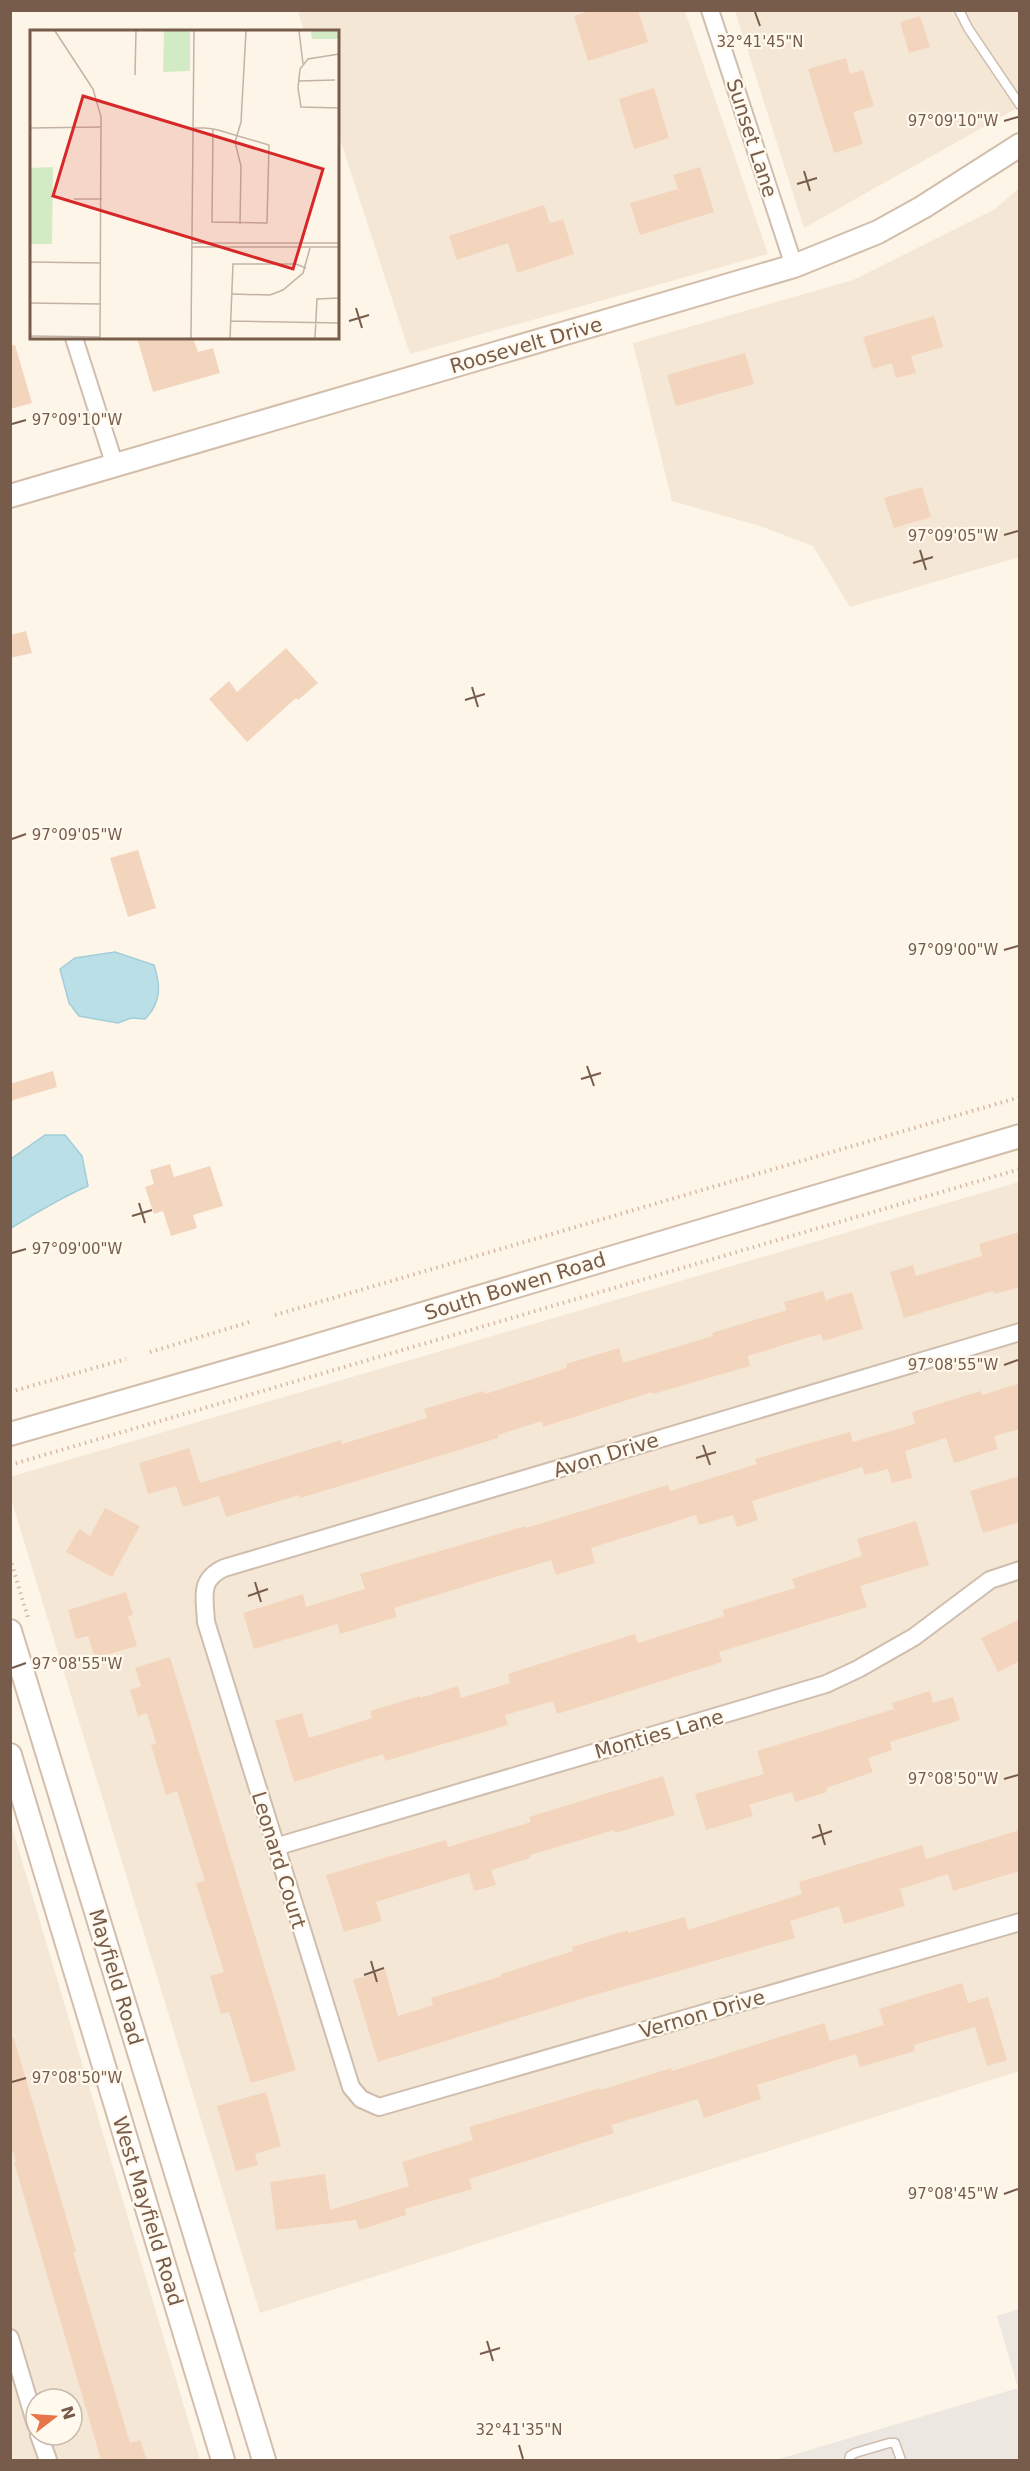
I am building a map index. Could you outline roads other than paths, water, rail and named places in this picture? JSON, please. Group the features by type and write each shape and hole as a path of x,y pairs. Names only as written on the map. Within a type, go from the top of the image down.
{"main road":[{"name":"Roosevelt Drive","path":"10,496 794,266 887,227 923,207 1020,145"},
{"name":"South Bowen Road","path":"10,1434 278,1357 1020,1136"},
{"name":"Mayfield Road","path":"10,1630 264,2460"},
{"name":"West Mayfield Road","path":"10,1755 223,2460"}],"street":[{"name":"Sunset Lane","path":"710,10 794,266"},
{"path":"75,339 114,466"},
{"name":"Avon Drive","path":"204,1591 213,1574 224,1568 1020,1332"},
{"name":"Monties Lane","path":"275,1847 826,1684 858,1669 914,1637 990,1580 1020,1570"},
{"name":"Leonard Court","path":"204,1591 206,1622 351,2087 361,2099 379,2107 385,2106"},
{"name":"Vernon Drive","path":"385,2106 1020,1922"},
{"path":"10,2338 25,2387"}],"lane":[{"path":"959,10 968,28 1020,105"},
{"path":"849,2460 855,2452 895,2443 901,2460"}],"water":[{"path":"115,952 154,965 158,980 158,994 154,1007 145,1019 131,1018 118,1023 79,1016 69,1003 60,969 75,958"},
{"path":"45,1135 65,1135 82,1156 88,1186 11,1228 11,1159"}]}
